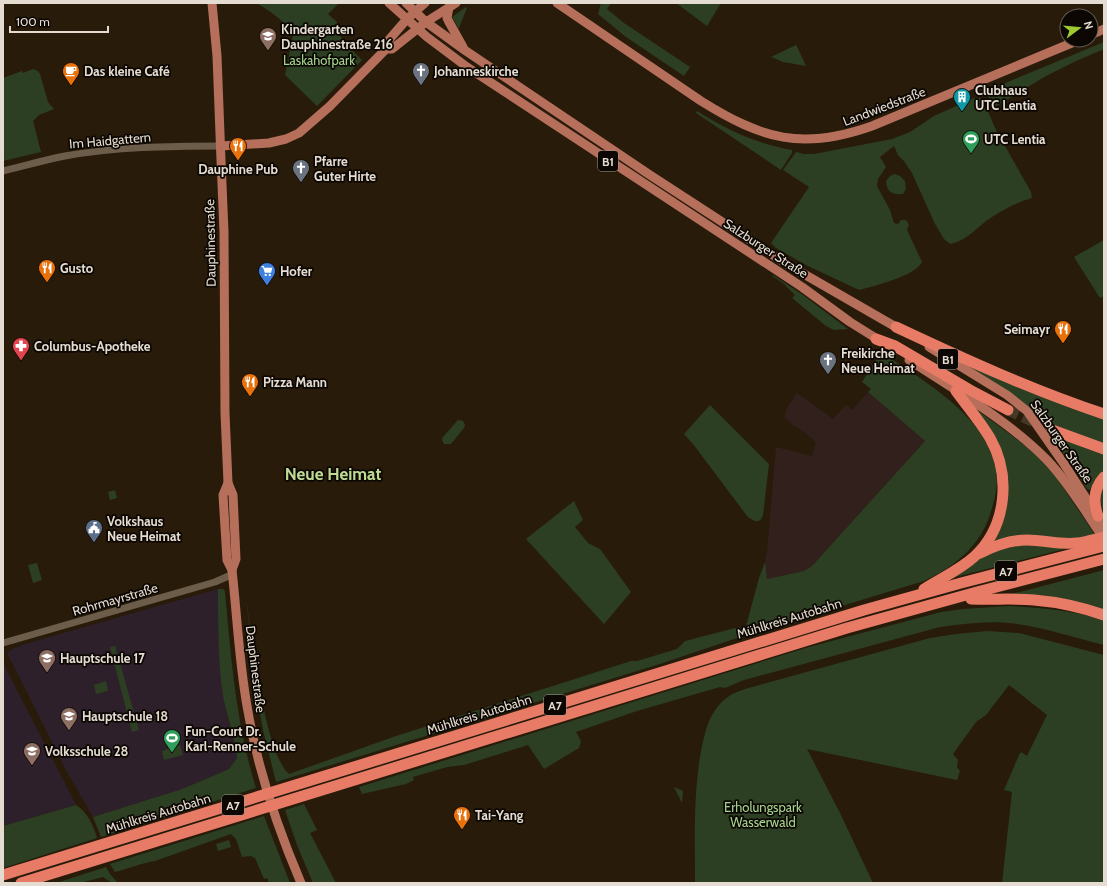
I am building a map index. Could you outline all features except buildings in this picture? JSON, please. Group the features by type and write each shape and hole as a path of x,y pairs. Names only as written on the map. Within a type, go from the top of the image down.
{"highway":[{"path":"896,327 1012,380 1104,414"},
{"path":"876,339 895,346 950,379 1008,410"},
{"path":"909,597 950,574 975,555 992,533 998,518 1003,498 1003,477 998,457 990,437 956,390"},
{"path":"1052,430 1104,449"},
{"path":"1098,521 1094,506 1094,497 1098,485 1104,477"},
{"path":"975,555 998,545 1017,541 1025,540 1077,543 1104,538"},
{"name":"Mühlkreis Autobahn","path":"3,876 723,653 909,597 1104,546"},
{"name":"Mühlkreis Autobahn","path":"21,883 775,650 1018,580 1104,559"},
{"path":"919,608 944,606 1104,565"},
{"path":"971,599 1044,601 1067,604 1104,615"}],"main road":[{"name":"Dauphinestraße","path":"212,3 216,35 224,232 225,413 228,483 233,495 236,559 232,572 241,667 254,741 262,770 279,828 302,883"},
{"name":"Salzburger Straße","path":"389,3 447,53 498,88 802,288 850,322 956,390 1013,430 1033,446 1048,461 1098,521"},
{"name":"Salzburger Straße","path":"406,3 426,22 466,51 760,248 896,327 1000,390 1021,405 1043,432 1098,521 1104,538"},
{"path":"386,49 387,42 407,19 425,3"},
{"name":"Landwiedstraße","path":"557,3 701,101 726,116 748,127 774,136 804,140 838,136 872,126 1060,48"},
{"path":"221,146 269,143 286,139 299,133 318,118 386,49 392,48 426,22 452,5"},
{"name":"B1","path":"452,5 447,18 466,51"}],"street":[{"name":"Im Haidgattern","path":"3,171 66,156 93,152 137,148 221,146"},
{"name":"Rohrmayrstraße","path":"3,644 215,582 232,572"}],"shaded area":[{"path":"868,392 925,441 812,566 804,571 767,579 765,562 776,447 812,456 816,442 784,417 787,408 797,393 833,419 846,405 852,410"},
{"path":"218,589 218,626 223,694 237,758 229,769 182,789 93,817 65,768 7,653 14,648 32,642"},
{"path":"3,663 76,805 3,826"}],"green space":[{"name":"Laskahofpark","path":"257,3 339,3 328,14 337,22 339,34 343,41 362,60 317,106 285,75 293,35 281,20"},
{"path":"601,3 611,3 607,9 624,23 690,67 684,76 626,37 598,14"},
{"path":"676,3 721,3 707,26"},
{"path":"466,7 467,8 459,28 460,31 452,17"},
{"path":"794,40 806,66 783,62 771,57 796,45"},
{"path":"1104,42 1104,49 1046,76 993,108 986,91 1090,48 1099,48 1099,44"},
{"path":"33,69 38,71 40,74 48,102 54,109 39,115 33,121 41,152 3,161 3,78 22,71 23,73"},
{"path":"974,98 981,98 983,100 996,130 1031,192 1032,198 1001,211 967,237 950,244 944,239 935,224 912,173 898,155 894,146 880,157 886,167 878,179 877,186 890,210 894,223 898,224 901,220 906,220 909,225 907,230 922,262 918,267 894,280 859,290 806,265 776,248 771,243 809,187 783,170 796,152 814,154 892,139 910,132 934,116"},
{"path":"697,111 754,140 792,150 792,153 781,170 696,113"},
{"path":"895,174 900,176 905,181 906,189 903,194 893,193 888,188 886,181 890,176"},
{"path":"1104,240 1104,296 1100,298 1074,257"},
{"path":"773,275 803,295 848,329 834,330 826,326 792,298 795,295 783,283 772,276"},
{"path":"881,352 936,389 954,404 970,420 983,438 993,457 997,486 988,521 975,543 957,561 924,581 276,782 263,730 256,691 246,596 255,663 266,718 272,742 280,762 289,774 393,737 631,661 637,661 677,649 685,641 739,627 745,630 759,578 765,562 767,579 804,571 812,566 925,441 868,392 871,389 862,382"},
{"path":"958,361 1104,418 1104,445 1041,421 1021,402"},
{"path":"965,401 1034,452 1056,477 1095,535 1087,537 989,545 1007,482"},
{"path":"710,405 769,464 763,515 758,521 754,521 747,516 684,434"},
{"path":"458,420 463,421 465,425 464,428 451,444 444,444 442,440 443,437"},
{"path":"1048,431 1104,455 1104,472 1095,481 1090,490 1087,489"},
{"path":"1104,486 1104,514 1101,503 1101,492"},
{"path":"115,490 117,498 110,500 108,492"},
{"path":"574,501 583,520 575,527 588,543 600,549 631,592 604,624 526,539"},
{"path":"1026,544 1076,546 948,579 967,565 993,551"},
{"path":"37,563 42,580 33,583 28,565"},
{"path":"1104,570 1104,611 1004,596"},
{"path":"218,589 224,589 225,592 235,691 249,764 256,788 101,837 93,817 182,789 229,769 237,758 235,742 221,683"},
{"path":"1009,606 1069,612 1104,620 1104,645 1039,628 1008,623 978,623 940,627 744,680 725,688 720,687 637,711 576,732 581,741 579,748 544,769 528,745 464,765 447,767 413,777 414,780 406,784 362,794 359,787 809,647 941,612"},
{"name":"Erholungspark Wasserwald","path":"987,631 1019,633 1104,655 1104,883 1002,883 1012,792 1004,790 1019,755 1021,752 1027,756 1047,715 1009,685 986,715 976,722 953,754 958,760 957,767 960,771 957,780 807,749 840,813 873,883 695,883 695,814 699,763 708,724 717,708 723,701 731,695 745,689 930,638"},
{"path":"115,646 139,730 132,732 110,647"},
{"path":"106,681 108,691 96,694 94,685"},
{"name":"Fun-Court Dr. Karl-Renner-Schule","path":"180,745 183,755 164,760 162,751"},
{"path":"674,787 683,791 682,803"},
{"path":"304,804 317,830 310,833 336,883 313,883 297,845 285,810"},
{"path":"76,805 87,815 97,838 3,868 3,826"},
{"path":"264,816 290,883 269,883 267,878 264,879 255,858 251,856 242,857 236,839 231,834 155,861 115,872 110,864"},
{"path":"229,840 231,847 218,851 216,844"},
{"path":"106,867 118,883 112,883 103,877 80,883 56,883"}],"tunnel":[{"path":"1008,410 1052,430"}],"place":[{"name":"Kindergarten Dauphinestraße 216","path":"268,51"},
{"name":"Das kleine Café","path":"71,86"},
{"name":"Johanneskirche","path":"421,86"},
{"name":"Clubhaus UTC Lentia","path":"962,112"},
{"name":"UTC Lentia","path":"971,154"},
{"name":"Dauphine Pub","path":"238,161"},
{"name":"Pfarre Guter Hirte","path":"301,183"},
{"name":"Gusto","path":"47,283"},
{"name":"Hofer","path":"267,286"},
{"name":"Seimayr","path":"1063,344"},
{"name":"Columbus-Apotheke","path":"21,361"},
{"name":"Freikirche Neue Heimat","path":"828,375"},
{"name":"Pizza Mann","path":"250,397"},
{"name":"Volkshaus Neue Heimat","path":"94,543"},
{"name":"Hauptschule 17","path":"47,673"},
{"name":"Hauptschule 18","path":"69,731"},
{"name":"Fun-Court Dr. Karl-Renner-Schule","path":"172,753"},
{"name":"Volksschule 28","path":"32,766"},
{"name":"Tai-Yang","path":"462,830"}],"district":[{"name":"Neue Heimat","path":"333,474"}]}
